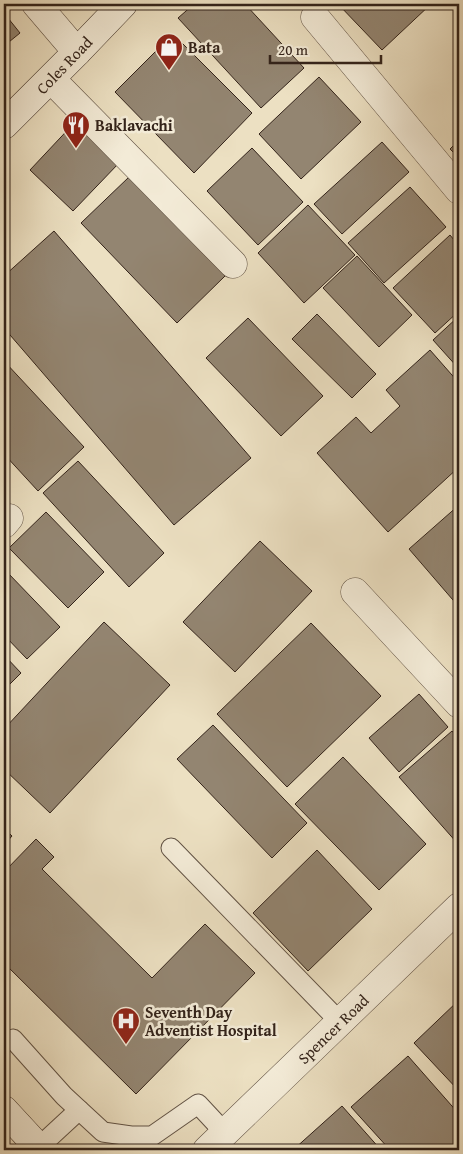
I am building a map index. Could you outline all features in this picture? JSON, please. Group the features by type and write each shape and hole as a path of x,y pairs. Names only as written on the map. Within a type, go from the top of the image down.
{"street":[{"path":"36,4 77,52"},
{"name":"Coles Road","path":"4,125 123,4"},
{"path":"315,17 459,190"},
{"path":"51,79 233,264"},
{"path":"355,592 459,704"},
{"name":"Spencer Road","path":"216,1142 459,907"},
{"path":"4,1110 40,1149"}],"lane":[{"path":"171,848 340,1022"},
{"path":"13,1039 79,1110 103,1132 131,1136 152,1136 198,1104 216,1142"},
{"path":"40,1149 79,1110"}],"building":[{"path":"194,4 245,4 304,68 261,108 178,18"},
{"path":"338,4 431,4 382,50"},
{"path":"4,13 20,33 4,46"},
{"path":"173,34 252,113 194,173 115,92"},
{"path":"319,77 361,122 301,179 259,134"},
{"path":"76,121 119,163 73,211 30,170"},
{"path":"459,140 459,158 450,149"},
{"path":"382,142 409,172 342,234 314,204"},
{"path":"252,148 303,202 258,245 207,191"},
{"path":"129,177 225,276 177,323 81,223"},
{"path":"410,187 446,227 384,283 348,243"},
{"path":"308,205 355,255 304,303 258,253"},
{"path":"54,231 251,458 174,525 4,328 4,276"},
{"path":"450,235 459,246 459,311 435,333 393,288"},
{"path":"357,256 412,315 379,347 323,288"},
{"path":"317,314 376,374 352,398 292,339"},
{"path":"459,316 459,369 433,340"},
{"path":"248,318 323,396 281,436 206,358"},
{"path":"430,350 459,383 459,467 388,532 317,453 356,417 371,433 400,406 386,390"},
{"path":"4,361 84,447 38,491 4,454"},
{"path":"78,461 164,553 129,587 43,493"},
{"path":"459,505 459,607 409,549"},
{"path":"46,512 104,572 68,608 9,548"},
{"path":"260,541 312,591 235,672 183,622"},
{"path":"7,572 60,627 27,659 4,635 4,575"},
{"path":"104,622 170,685 50,813 4,769 4,729"},
{"path":"311,623 381,696 287,787 217,714"},
{"path":"4,655 21,673 4,690"},
{"path":"419,694 448,727 399,772 369,738"},
{"path":"213,725 307,823 272,858 177,759"},
{"path":"452,731 459,739 458,844 399,777"},
{"path":"343,757 426,844 379,890 295,804"},
{"path":"4,828 12,836 4,845"},
{"path":"36,839 54,857 42,869 152,978 205,924 255,973 136,1094 4,963 4,872"},
{"path":"317,850 372,909 308,971 253,913"},
{"path":"459,1000 459,1091 414,1043"},
{"path":"408,1056 459,1114 459,1141 448,1150 390,1150 351,1107"},
{"path":"342,1106 381,1150 293,1150"}],"place":[{"name":"Bata","path":"169,71"},
{"name":"Baklavachi","path":"76,149"},
{"name":"Seventh Day Adventist Hospital","path":"126,1045"}]}
